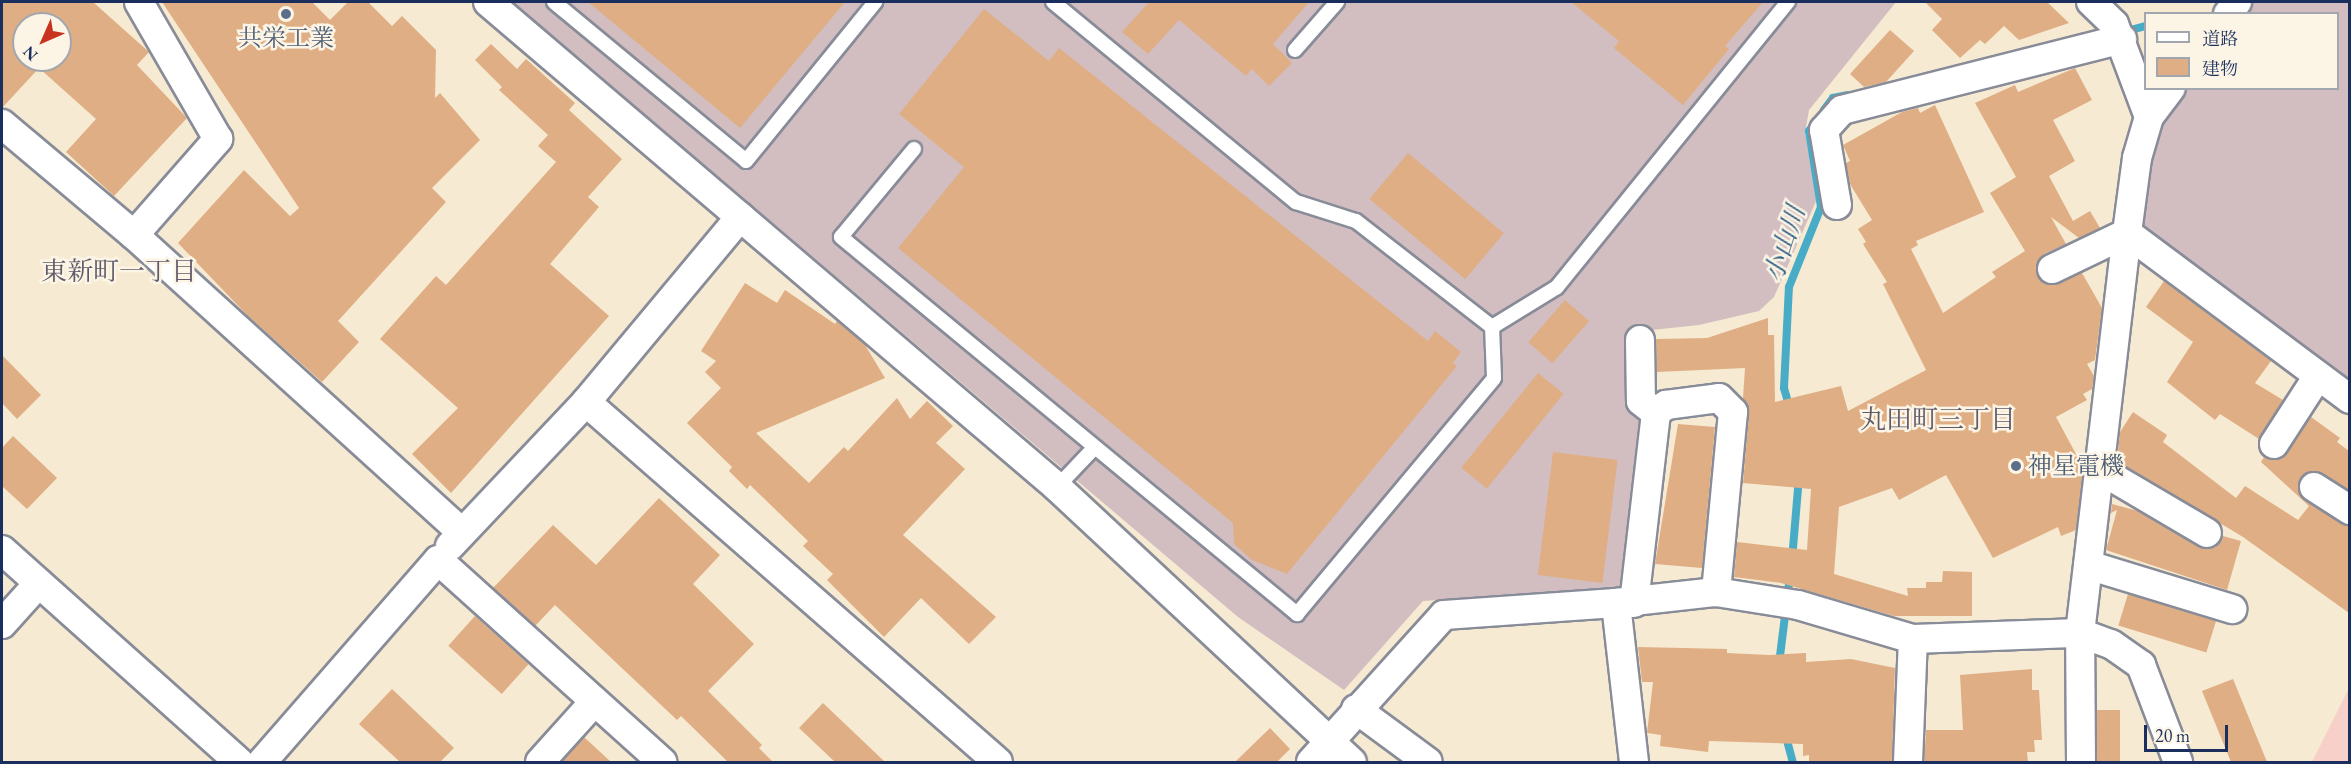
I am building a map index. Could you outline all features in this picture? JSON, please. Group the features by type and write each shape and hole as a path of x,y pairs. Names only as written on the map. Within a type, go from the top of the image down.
{"street":[{"path":"134,235 218,139 140,2"},
{"path":"488,2 1057,487 1352,762"},
{"path":"2091,2 2118,32 2149,117"},
{"path":"2049,39 2118,32"},
{"path":"1837,205 1824,130 1842,110 2118,32"},
{"path":"2081,762 2080,633 2127,233 2137,158 2149,117 2169,90"},
{"path":"2,124 134,235 462,532"},
{"path":"262,762 462,532 586,402 740,217"},
{"path":"2052,269 2127,233"},
{"path":"2127,233 2349,399"},
{"path":"1641,340 1641,401 1656,413"},
{"path":"2274,444 2318,376"},
{"path":"1634,762 1625,603 1656,413 1666,405 1719,398 1733,412 1716,592"},
{"path":"586,402 998,762"},
{"path":"2100,470 2206,533"},
{"path":"2314,487 2349,510"},
{"path":"2,550 239,762"},
{"path":"438,560 662,762"},
{"path":"2088,565 2232,609"},
{"path":"2,624 39,584"},
{"path":"1311,762 1444,615 1625,603 1716,592 1798,605 1914,639 2080,633 2111,644 2141,665 2178,762"},
{"path":"1908,762 1914,639"},
{"path":"540,762 594,702"},
{"path":"1356,710 1428,762"}],"lane":[{"path":"554,2 746,161 875,2"},
{"path":"914,149 841,237 1297,614 1494,378 1492,327 1356,221 1296,202 1053,2"},
{"path":"1295,50 1336,2"},
{"path":"1492,327 1557,287 1788,2"},
{"path":"1057,487 1094,448"}],"shaded area":[{"path":"512,2 1896,2 1809,110 1805,132 1817,199 1774,297 1759,311 1699,325 1633,332 1631,411 1645,413 1623,588 1423,601 1344,690 1238,617"},
{"path":"2245,2 2349,2 2349,387 2140,230 2143,161 2176,90 2339,90 2339,12 2236,12"},
{"path":"2349,688 2349,762 2312,762"}],"building":[{"path":"2,2 93,2 149,52 137,65 187,118 114,196 66,152 96,119 43,72 72,72 72,12 12,12 12,72 35,72 2,108"},
{"path":"162,2 312,2 330,20 348,2 368,2 392,26 402,16 436,50 435,98 440,93 480,140 432,188 446,202 338,321 359,342 322,382 246,314 178,243 244,170 290,216 299,208"},
{"path":"588,2 845,2 740,128"},
{"path":"1149,2 1309,2 1273,44 1292,63 1269,86 1252,69 1246,76 1179,20 1148,54 1122,32"},
{"path":"1571,2 1763,2 1725,46 1729,49 1683,105 1614,48 1619,41"},
{"path":"1925,2 2047,2 2069,23 2019,40 2004,26 1985,44 1980,40 1960,58 1932,30 1942,19"},
{"path":"984,9 1049,61 1059,48 1428,341 1435,331 1461,352 1453,363 1457,366 1287,574 1252,560 1234,544 1233,523 898,248 964,167 899,114"},
{"path":"1890,30 1914,51 1886,82 1864,87 1850,74"},
{"path":"491,44 517,69 526,59 575,103 569,110 622,159 588,197 599,207 550,264 609,316 451,493 412,454 458,408 380,339 436,276 446,285 556,162 538,146 548,135 499,90 502,87 475,60"},
{"path":"2075,68 2092,100 2053,120 2075,161 2049,176 2073,221 2090,211 2100,228 2079,238 2051,217 2066,244 2044,254 2036,268 2042,282 2050,285 2082,273 2102,308 2095,360 2087,364 2094,376 2092,389 2083,394 2087,400 2056,417 2083,467 2076,530 2061,536 2058,527 1993,558 1946,475 1899,500 1892,488 1839,507 1834,574 1908,596 1907,588 1926,588 1926,582 1942,582 1943,571 1972,572 1972,616 1894,616 1781,583 1734,577 1737,542 1807,550 1811,489 1743,483 1749,414 1743,398 1745,368 1657,372 1656,339 1707,338 1768,318 1768,335 1774,335 1775,402 1841,386 1848,411 1926,370 1883,284 1887,282 1863,244 1866,242 1858,229 1872,220 1850,184 1846,163 1850,161 1843,145 1902,112 1918,108 1920,113 1935,105 1984,212 1916,241 1918,245 1911,249 1943,313 1996,277 1992,272 2025,251 1990,193 2016,177 1975,103 2015,85 2018,92"},
{"path":"1408,153 1504,233 1465,279 1369,199"},
{"path":"2164,281 2271,361 2255,383 2283,400 2259,439 2220,414 2215,420 2167,382 2193,342 2146,307"},
{"path":"745,283 777,303 785,290 835,324 837,321 865,345 885,378 756,433 809,483 844,447 848,451 897,398 910,419 927,401 953,426 936,443 965,469 903,535 996,617 969,644 921,598 884,637 827,580 833,574 803,546 808,541 750,485 747,489 729,471 732,467 687,423 721,388 705,372 716,361 701,351"},
{"path":"1565,300 1589,321 1552,363 1528,342"},
{"path":"2,355 41,395 17,419 2,403"},
{"path":"1538,373 1564,394 1487,489 1461,468"},
{"path":"2133,412 2167,435 2163,442 2236,498 2245,486 2298,520 2309,506 2261,462 2264,457 2282,458 2311,417 2340,438 2337,442 2349,451 2349,490 2315,471 2300,478 2298,487 2305,501 2349,526 2349,613 2243,537 2117,461 2120,432"},
{"path":"1678,424 1715,427 1702,568 1655,564"},
{"path":"13,436 57,478 27,509 2,486 2,448"},
{"path":"1553,452 1618,460 1602,583 1538,575"},
{"path":"659,498 720,555 693,584 754,644 708,691 762,745 759,748 773,762 728,762 681,716 677,720 555,605 535,626 493,588 553,525 596,565"},
{"path":"2112,504 2138,511 2199,547 2215,548 2223,536 2241,541 2227,590 2106,550 2117,510 2111,513"},
{"path":"2128,594 2216,621 2206,652 2118,626"},
{"path":"475,616 529,664 502,694 448,646"},
{"path":"1638,647 1727,649 1727,653 1769,655 1806,653 1806,662 1851,659 1895,668 1892,762 1809,762 1809,755 1803,756 1803,744 1709,741 1708,752 1660,746 1661,735 1647,733 1653,682 1642,682"},
{"path":"2032,669 2032,690 2039,690 2042,740 2034,740 2035,752 2027,752 2028,762 1924,762 1926,730 1963,730 1960,675"},
{"path":"2233,679 2267,762 2231,762 2202,691"},
{"path":"392,689 454,748 440,762 400,762 359,724"},
{"path":"823,703 885,762 835,762 799,728"},
{"path":"2097,710 2120,710 2120,761 2097,761"},
{"path":"1270,728 1290,749 1277,762 1235,762"},
{"path":"584,737 611,762 562,762"}],"waterway":[{"name":"小山川","path":"2123,32 2144,27"},
{"name":"小山川","path":"1824,110 1833,98 1847,95"},
{"name":"小山川","path":"1790,409 1784,388 1789,287 1821,207 1809,131 1815,123"},
{"name":"小山川","path":"1792,560 1799,477"},
{"name":"小山川","path":"1779,664 1790,576"},
{"name":"小山川","path":"1785,733 1793,762"}],"place":[{"name":"共栄工業","path":"286,14"},
{"name":"神星電機","path":"2016,466"}],"district":[{"name":"東新町一丁目","path":"119,272"},
{"name":"丸田町三丁目","path":"1938,420"}]}
